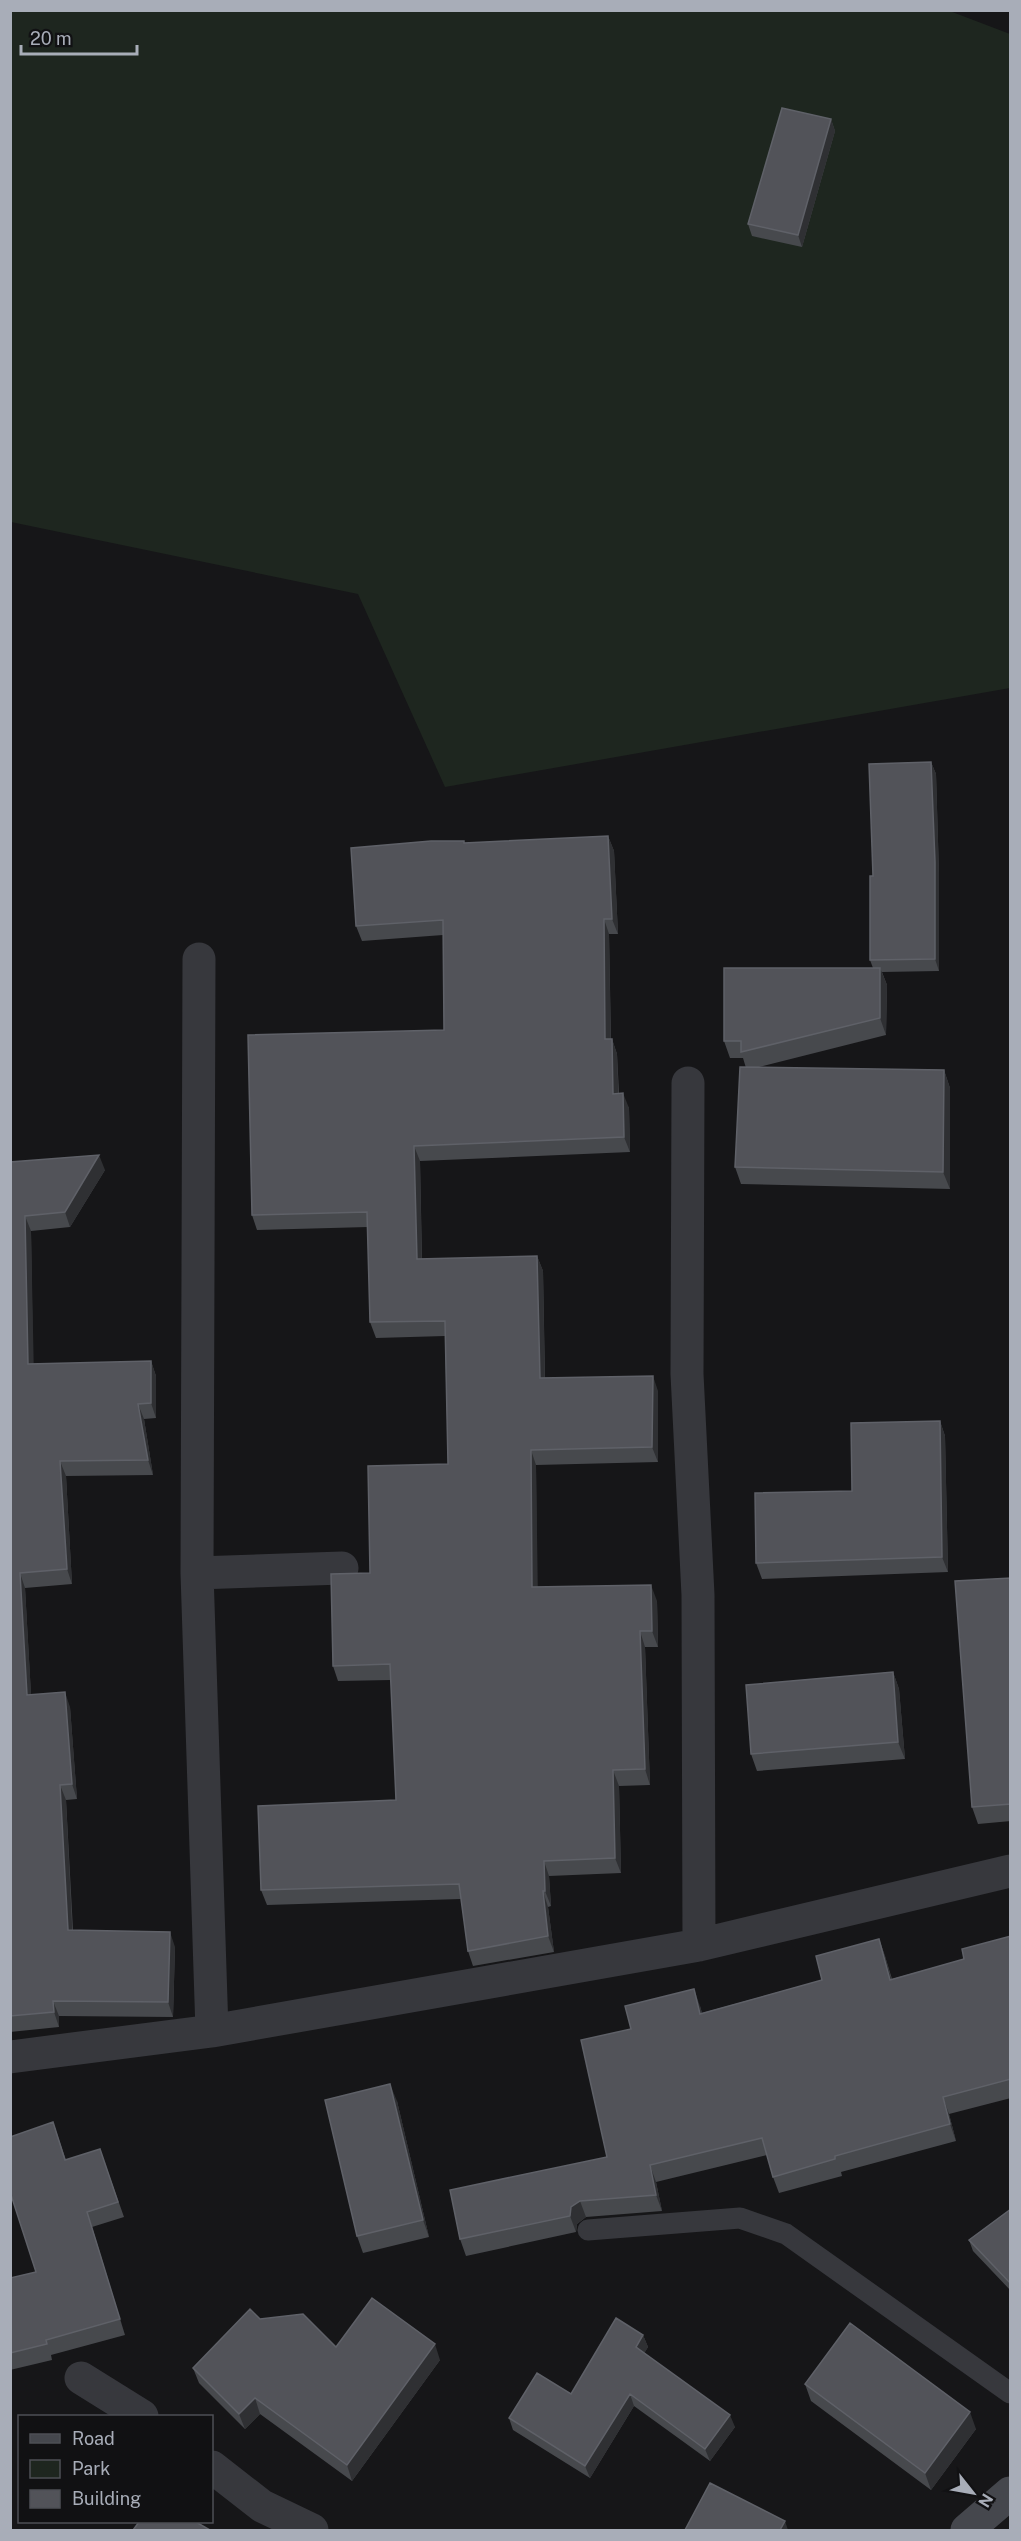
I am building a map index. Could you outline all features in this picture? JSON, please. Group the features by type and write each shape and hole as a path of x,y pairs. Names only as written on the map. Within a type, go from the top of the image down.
{"street":[{"path":"198,959 197,1573 212,2031"},
{"path":"688,1083 687,1374 698,1595 699,1945"},
{"path":"197,1573 342,1568"},
{"path":"10,2057 212,2031 699,1945 1011,1871"},
{"path":"81,2378 140,2415"},
{"path":"213,2468 262,2506 312,2530"},
{"path":"967,2530 1011,2493"}],"lane":[{"path":"588,2230 740,2218 786,2234 1011,2393"}],"green space":[{"path":"947,10 1010,34 1010,688 445,787 358,594 11,522 11,11"}],"building":[{"path":"782,108 831,119 798,235 748,224"},
{"path":"931,762 935,862 935,959 870,960 870,876 873,876 869,764"},
{"path":"608,836 612,919 604,919 605,1039 612,1039 613,1094 623,1093 624,1137 414,1146 417,1259 537,1256 540,1378 653,1376 652,1447 531,1450 532,1587 651,1585 652,1631 640,1631 645,1769 613,1770 615,1858 544,1861 545,1891 543,1891 548,1936 468,1951 459,1884 261,1890 258,1806 396,1800 390,1664 333,1666 331,1574 370,1573 368,1466 448,1464 445,1321 370,1322 367,1212 252,1215 248,1035 444,1030 443,920 356,926 351,848 431,841 464,841 464,843"},
{"path":"724,968 880,968 880,1018 741,1052 741,1041 724,1041"},
{"path":"740,1067 944,1070 943,1172 735,1167"},
{"path":"99,1155 65,1212 25,1216 28,1364 151,1361 151,1403 138,1404 148,1460 60,1461 67,1569 20,1573 27,1695 65,1692 72,1784 60,1785 68,1930 170,1932 168,2002 53,2001 54,2012 10,2016 10,1162"},
{"path":"940,1421 942,1557 756,1563 755,1493 852,1491 851,1423"},
{"path":"1011,1578 1011,1804 972,1807 955,1581"},
{"path":"893,1672 898,1742 751,1754 746,1685"},
{"path":"1011,1936 1011,2079 943,2097 950,2124 835,2156 835,2159 773,2177 762,2138 650,2165 656,2195 580,2201 571,2207 570,2216 460,2239 450,2190 607,2157 581,2040 631,2029 625,2006 694,1989 700,2014 822,1980 816,1956 879,1939 890,1980 964,1959 962,1949"},
{"path":"390,2084 423,2220 357,2236 325,2100"},
{"path":"53,2122 65,2160 100,2149 118,2202 87,2212 120,2319 46,2340 47,2344 10,2353 10,2278 36,2272 10,2192 10,2137"},
{"path":"1011,2209 1011,2284 969,2240"},
{"path":"372,2298 435,2344 347,2465 255,2398 239,2414 193,2368 250,2309 260,2319 303,2314 336,2347"},
{"path":"616,2318 643,2335 636,2347 730,2415 705,2449 630,2394 585,2466 509,2418 537,2373 571,2394"},
{"path":"850,2323 970,2412 925,2473 805,2384"},
{"path":"710,2483 785,2521 780,2530 685,2530"},
{"path":"138,2523 198,2523 210,2530 133,2530"}]}
